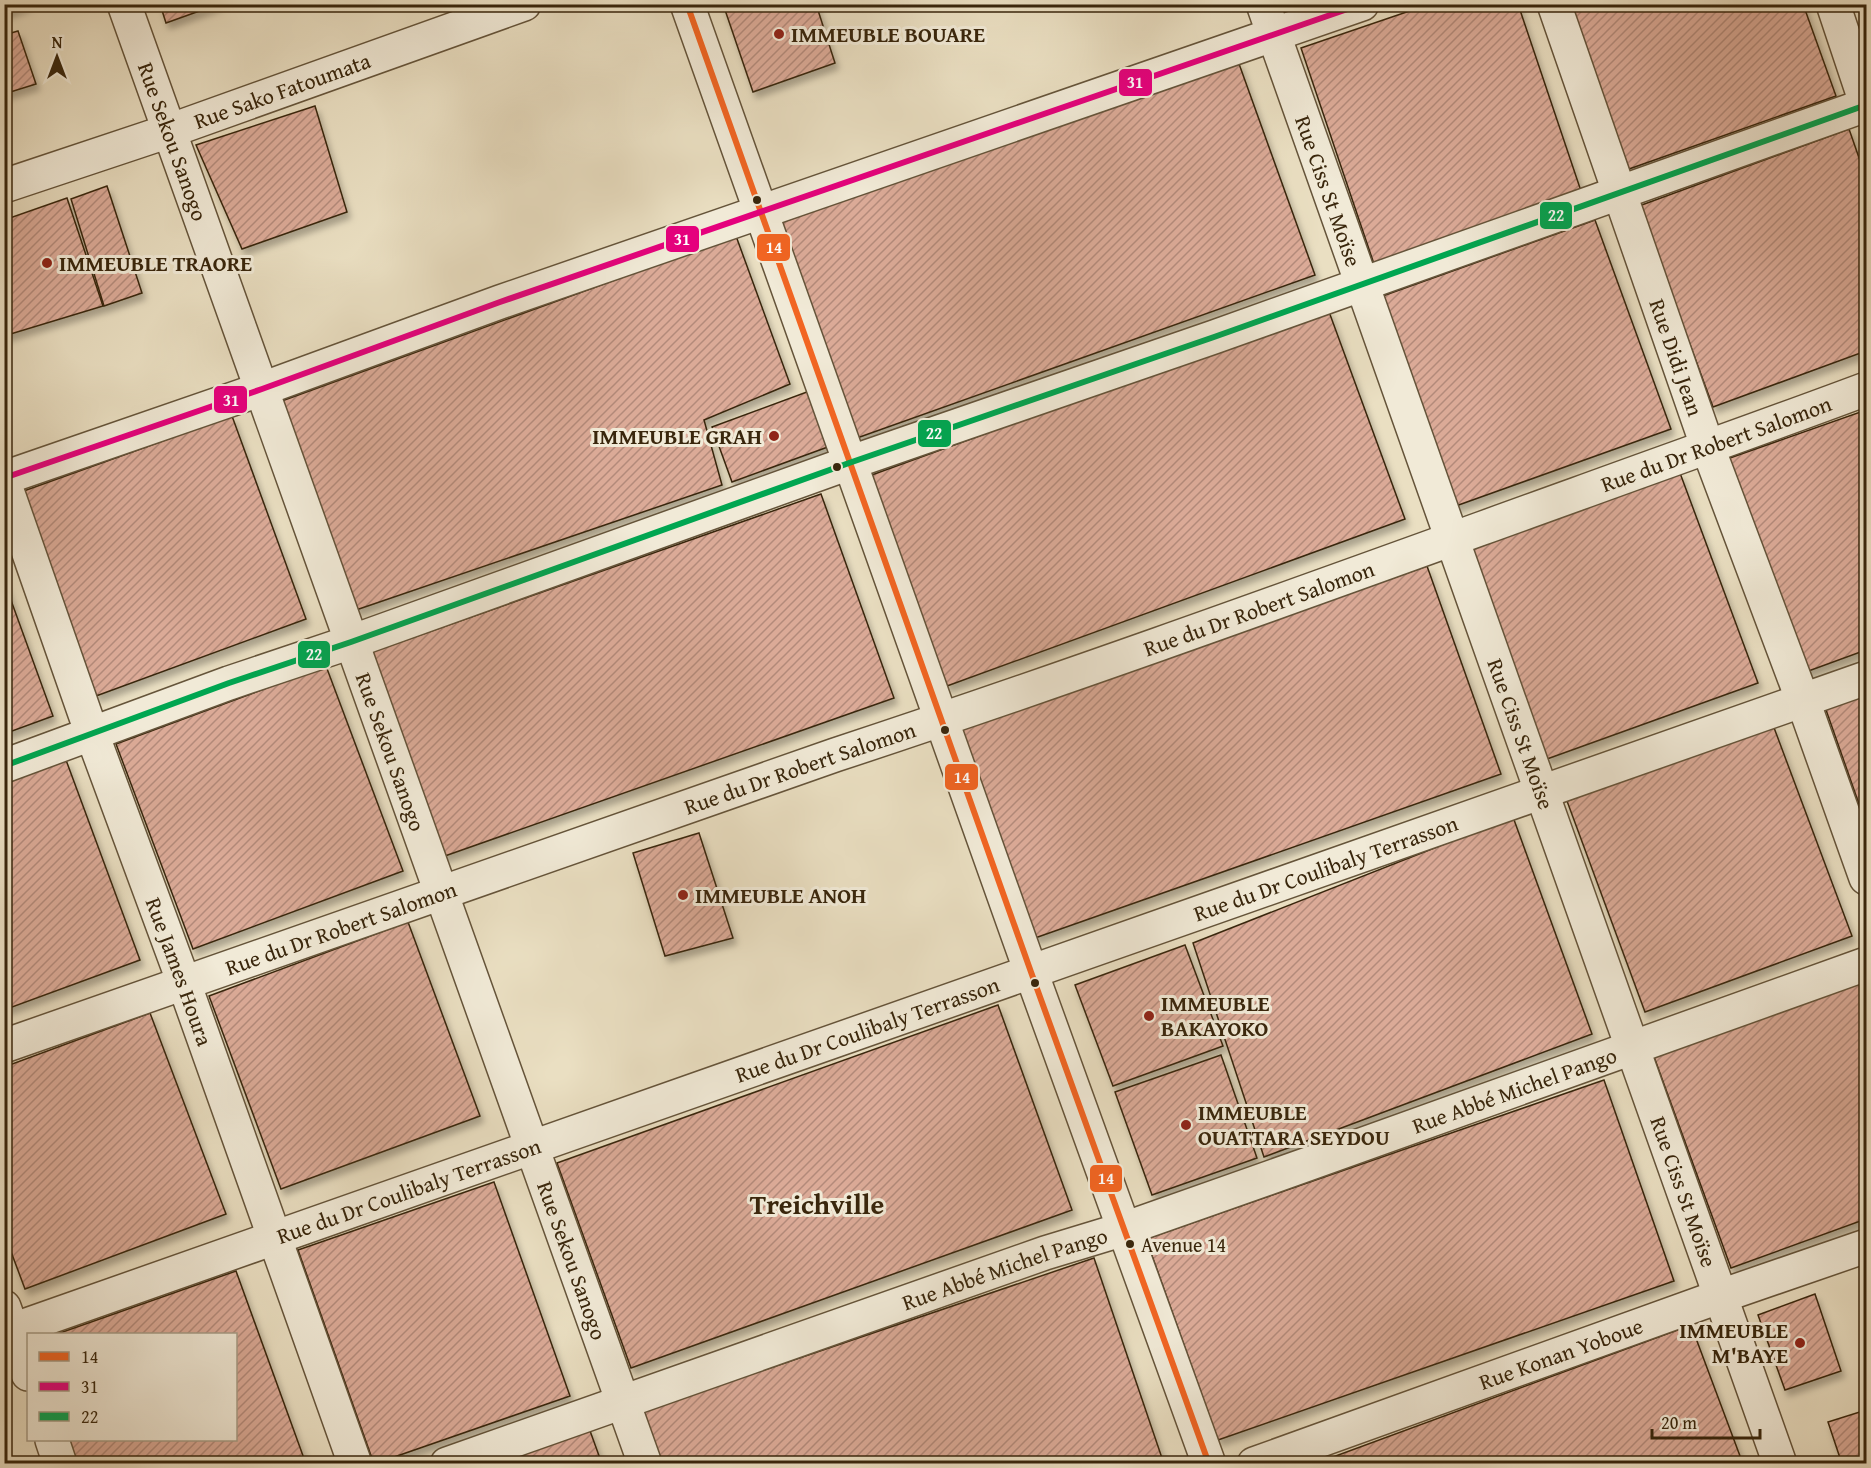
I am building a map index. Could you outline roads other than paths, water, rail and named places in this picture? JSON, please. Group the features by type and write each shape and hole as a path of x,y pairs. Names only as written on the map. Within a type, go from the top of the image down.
{"street":[{"name":"Rue Sekou Sanogo","path":"124,4 645,1464"},
{"name":"Rue Sako Fatoumata","path":"4,186 169,131 524,4"},
{"path":"687,4 849,463 1209,1464"},
{"name":"Rue Ciss St Moïse","path":"1263,4 1780,1464"},
{"path":"4,480 500,302 1362,4"},
{"name":"Rue Didi Jean","path":"1554,4 1708,448 1803,700 1866,878"},
{"path":"4,766 229,683 351,642 849,463 1361,285 1866,104 1833,4"},
{"name":"Rue du Dr Robert Salomon","path":"4,1047 184,982 834,755 941,720 1451,540 1866,389"},
{"name":"Rue James Houra","path":"4,480 92,734 184,982 355,1464"},
{"name":"Rue du Dr Coulibaly Terrasson","path":"7,1323 275,1238 1866,678"},
{"name":"Rue Abbé Michel Pango","path":"447,1464 1045,1253 1124,1229 1634,1049 1866,964"},
{"name":"Rue Konan Yoboue","path":"1254,1464 1866,1246"},
{"path":"7,1323 27,1372"},
{"path":"52,1441 60,1464"}],"place":[{"name":"IMMEUBLE BOUARE","path":"779,34"},
{"name":"IMMEUBLE TRAORE","path":"47,263"},
{"name":"IMMEUBLE GRAH","path":"774,436"},
{"name":"IMMEUBLE ANOH","path":"683,895"},
{"name":"IMMEUBLE BAKAYOKO","path":"1149,1016"},
{"name":"IMMEUBLE OUATTARA SEYDOU","path":"1186,1125"},
{"name":"Avenue 14","path":"1130,1244"},
{"name":"IMMEUBLE M'BAYE","path":"1800,1343"}],"district":[{"name":"Treichville","path":"817,1204"}]}
